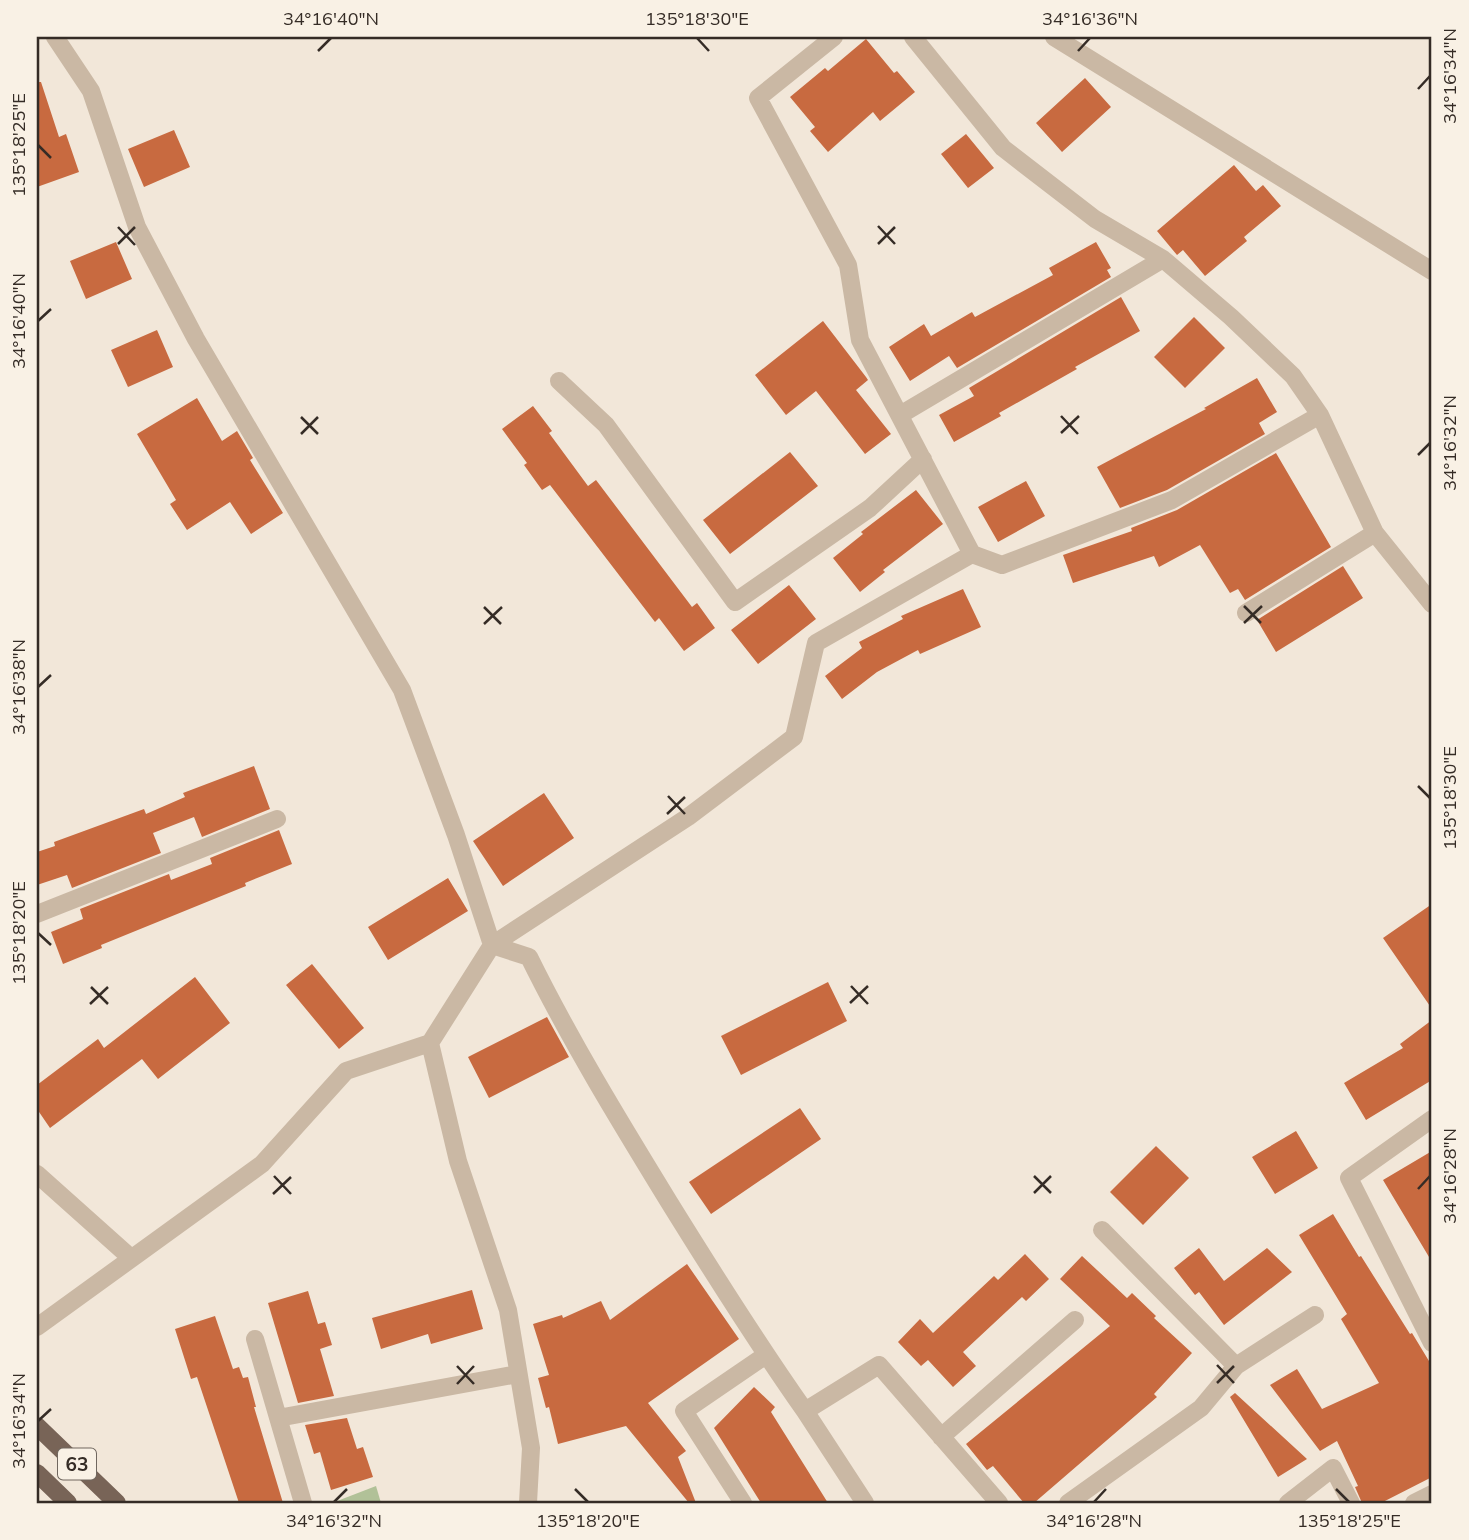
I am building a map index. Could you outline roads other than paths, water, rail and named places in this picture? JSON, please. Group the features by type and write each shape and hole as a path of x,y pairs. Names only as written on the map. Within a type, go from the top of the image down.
{"main road":[{"name":"63","path":"37,1426 117,1503"},
{"name":"63","path":"37,1473 68,1503"}],"street":[{"path":"55,37 91,90 137,227 196,339 402,690 456,835 492,945"},
{"path":"834,37 758,98 848,265 860,340 972,554 1002,565 1112,524 1172,500 1320,415"},
{"path":"913,37 1003,148 1095,219 1163,259 1231,317 1293,376 1320,415 1375,533 1432,604"},
{"path":"1054,37 1432,271"},
{"path":"900,415 1163,259"},
{"path":"559,381 606,425 735,602 870,508 923,459"},
{"path":"1246,612 1375,533"},
{"path":"37,1327 262,1164 346,1070 429,1042 492,945 688,817 794,737 816,643 972,554"},
{"path":"37,914 277,820"},
{"path":"492,945 529,957 560,1019 616,1116 766,1355 864,1503"},
{"path":"429,1042 458,1161 508,1310 531,1448 528,1503"},
{"path":"1432,1119 1349,1178 1432,1343"},
{"path":"37,1174 131,1258"},
{"path":"1102,1230 1236,1366"},
{"path":"1068,1503 1201,1408 1236,1366 1315,1315"},
{"path":"941,1437 1075,1320"},
{"path":"255,1339 303,1503"},
{"path":"743,1503 684,1411 766,1355"},
{"path":"805,1411 878,1364 999,1503"},
{"path":"278,1418 518,1374"},
{"path":"1288,1503 1333,1468 1351,1503"},
{"path":"1414,1503 1432,1494"}]}
